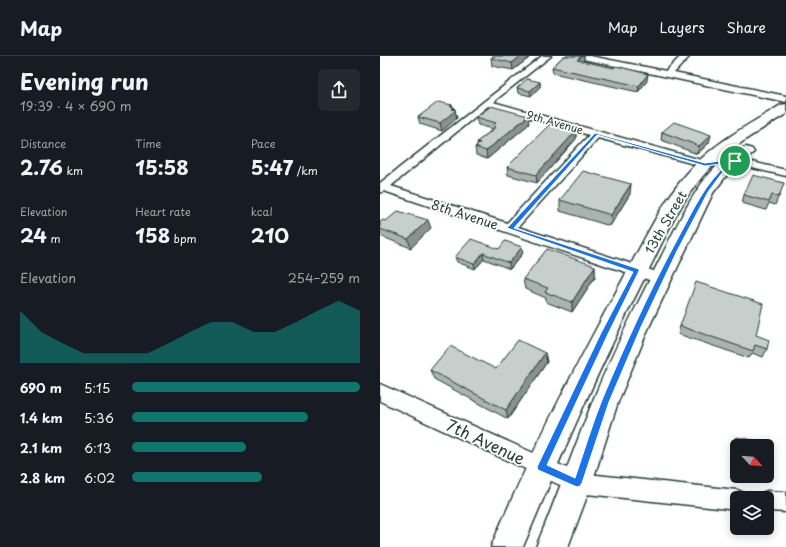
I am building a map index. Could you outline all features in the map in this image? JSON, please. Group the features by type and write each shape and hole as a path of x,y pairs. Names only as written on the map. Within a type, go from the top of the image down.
{"main road":[{"name":"13th Street","path":"508,547 541,467 604,333 636,271 673,206 686,186 705,164 751,130 786,108"},
{"name":"13th Street","path":"552,547 606,402 638,327 705,192 720,172 767,136 786,125"}],"street":[{"path":"382,188 486,103 547,56"},
{"path":"578,56 786,99"},
{"path":"668,74 686,56"},
{"name":"9th Avenue","path":"486,103 705,164 735,161 786,173"},
{"path":"510,228 596,134"},
{"name":"8th Avenue","path":"382,188 510,228 661,279"},
{"name":"7th Avenue","path":"380,392 577,483 730,500"},
{"path":"774,501 786,502"}],"building":[{"path":"494,56 521,56 512,63 491,58"},
{"path":"564,56 582,56 577,60 614,68 616,66 648,74 639,86 552,67"},
{"path":"527,79 540,82 530,91 517,88"},
{"path":"438,102 452,105 450,106 454,107 452,109 456,110 440,123 418,117"},
{"path":"491,106 528,116 486,151 475,147 480,143 477,142 496,127 493,126 496,123 476,117"},
{"path":"674,122 711,135 699,146 662,132"},
{"path":"550,124 576,131 536,175 507,167"},
{"path":"583,171 631,184 611,215 560,200"},
{"path":"753,175 784,183 779,197 772,195 769,202 744,195"},
{"path":"398,211 428,220 408,239 380,229 380,222 383,220 386,221"},
{"path":"471,239 499,249 505,241 522,247 509,263 483,253 474,264 455,257"},
{"path":"547,249 595,266 572,302 545,292 548,288 523,279"},
{"path":"696,282 763,304 756,335 769,340 767,349 755,345 753,351 680,326"},
{"path":"518,340 545,353 506,410 430,370 450,346 496,369"},
{"path":"736,437 747,439 736,439"}],"route":[{"path":"596,134 705,164 735,161 720,172 705,192 674,251 638,327 606,402 577,483 541,467 604,333 636,271 510,228 596,134"}]}
